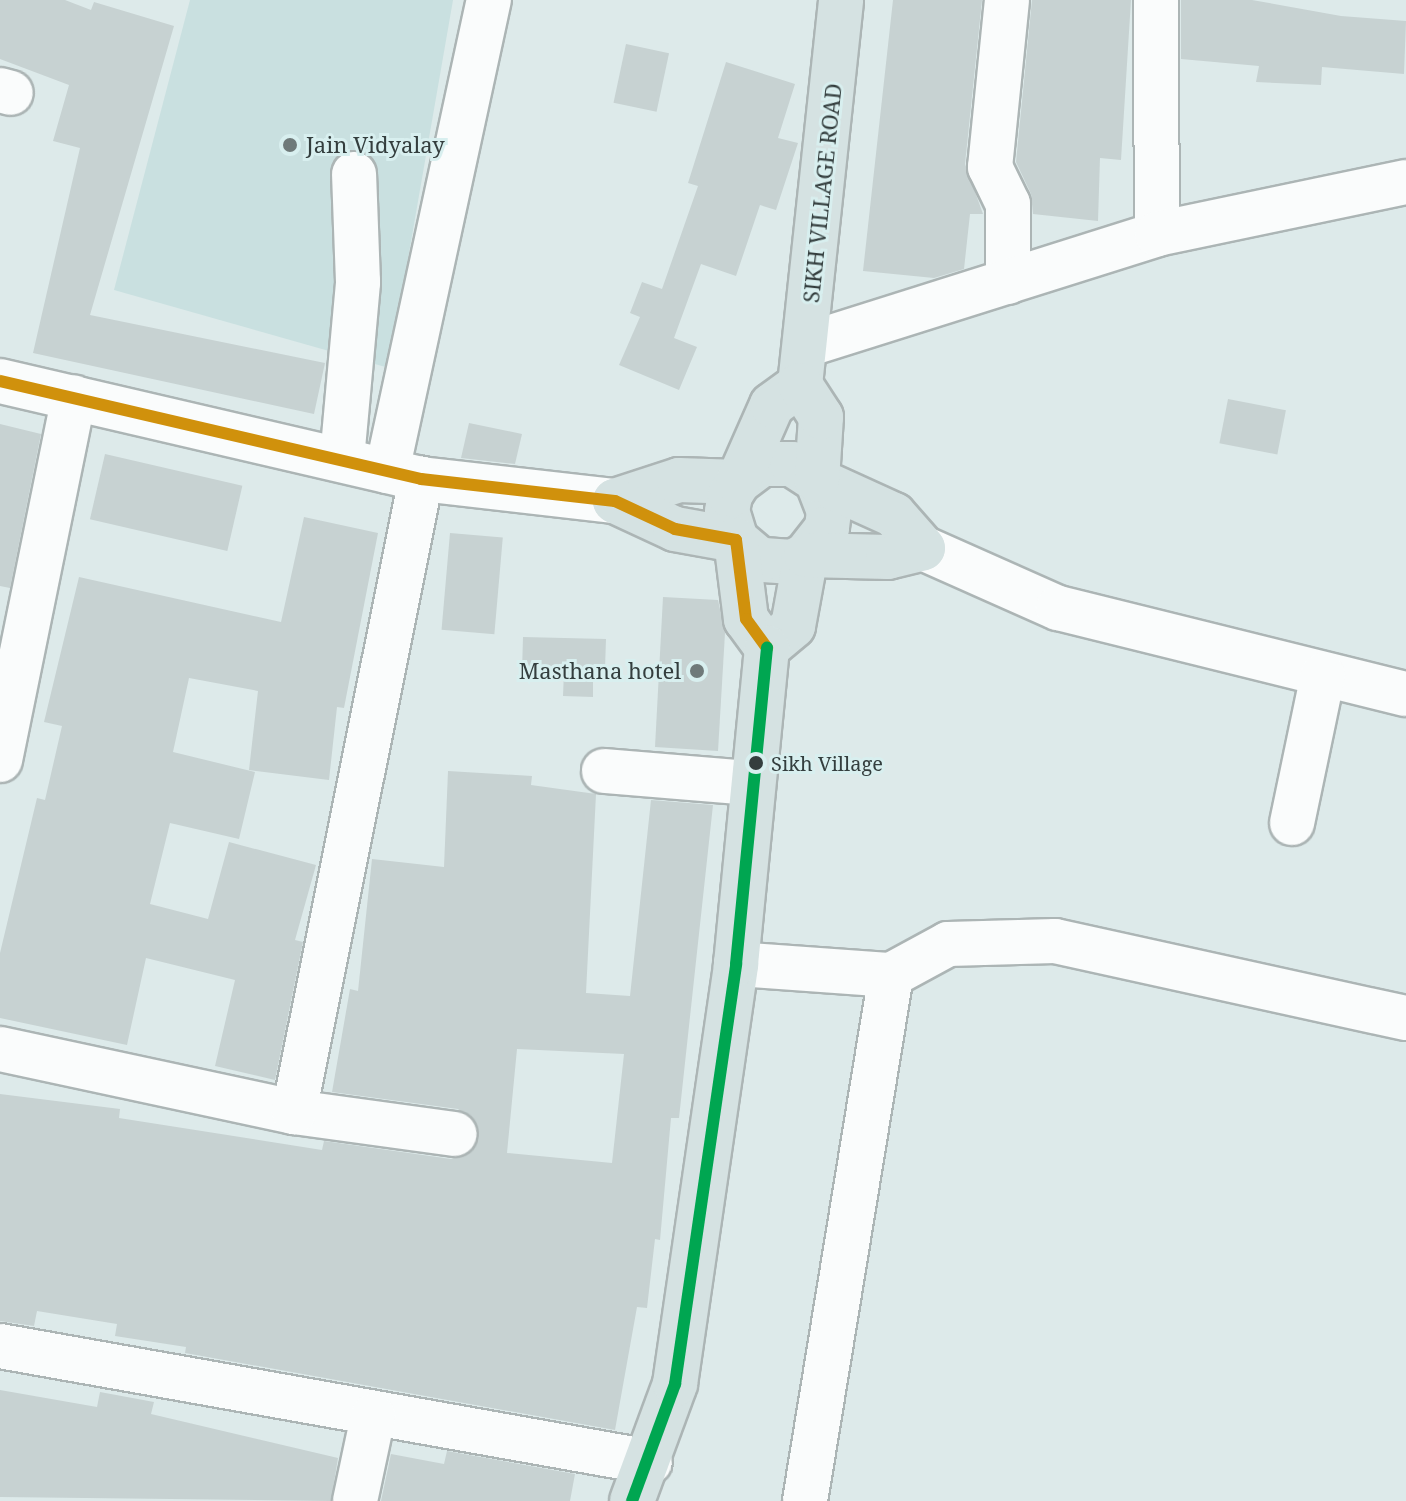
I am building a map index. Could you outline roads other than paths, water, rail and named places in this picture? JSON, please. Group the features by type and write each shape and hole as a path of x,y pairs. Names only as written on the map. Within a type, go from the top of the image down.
{"main road":[{"name":"SIKH VILLAGE ROAD","path":"803,365 841,0"},
{"path":"615,501 675,529 736,540 760,560 792,562 806,555 823,535 829,511 817,480 821,417 803,365"},
{"path":"632,1501 650,1462 675,1384 736,964 751,783 767,648 746,619 736,540 727,511 772,405 803,365"},
{"path":"615,501 679,480 738,482 762,464 792,464 817,480 894,515 923,548 888,557 806,555"},
{"path":"767,648 793,626 806,555"}],"street":[{"path":"294,1112 489,0"},
{"path":"1007,0 990,167 1008,204 1008,282"},
{"path":"1156,0 1157,234"},
{"path":"342,459 358,282 354,174"},
{"path":"803,365 1008,282 1157,234 1406,182"},
{"path":"0,381 404,475 615,501"},
{"path":"0,760 74,397"},
{"path":"923,548 1058,608 1406,694"},
{"path":"1292,823 1323,675"},
{"path":"604,771 751,783"},
{"path":"736,964 891,975 948,944 1055,941 1406,1018"},
{"path":"805,1501 891,975"},
{"path":"0,1049 294,1112 454,1134"},
{"path":"0,1346 373,1416 650,1462"},
{"path":"355,1501 373,1416"}],"place":[{"name":"Jain Vidyalay","path":"290,145"},
{"name":"Masthana hotel","path":"697,671"},
{"name":"Sikh Village","path":"756,763"}]}
